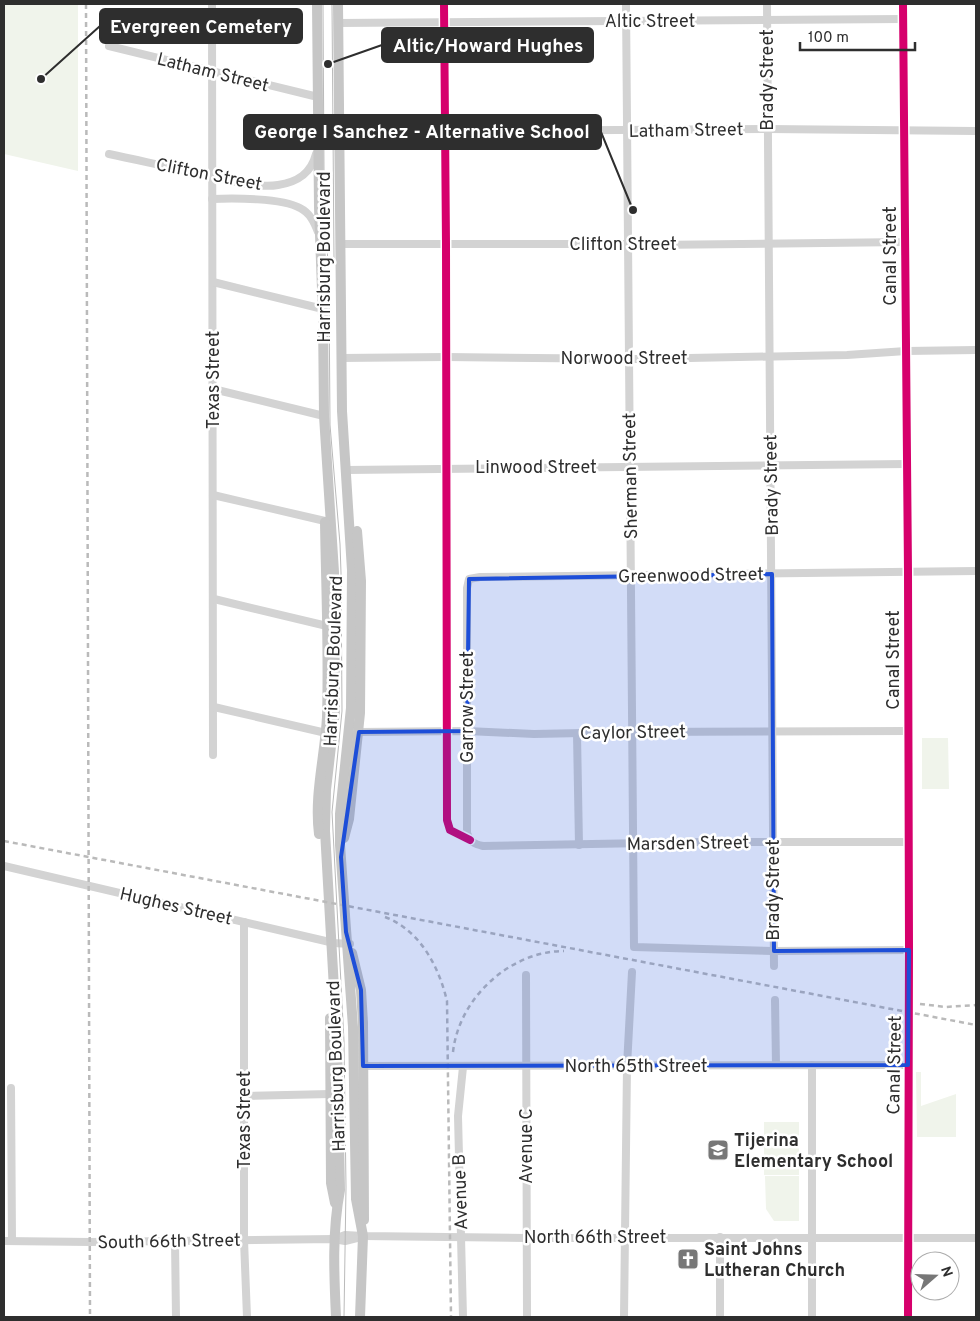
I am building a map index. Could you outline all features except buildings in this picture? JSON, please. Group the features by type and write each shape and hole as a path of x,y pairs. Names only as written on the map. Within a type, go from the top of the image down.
{"main road":[{"name":"Harrisburg Boulevard","path":"317,4 324,416 334,572 335,711 326,790 325,821 338,1062 340,1190 336,1210 334,1239 336,1317"},
{"name":"Harrisburg Boulevard","path":"338,4 342,412 352,570 352,708 340,814 340,845 359,1064"},
{"path":"324,416 327,626 326,733 317,811 320,838 334,880 334,943 329,975 331,1183 336,1210"},
{"path":"346,470 357,528 360,566 361,696 359,732 341,858 343,917 360,990 363,1024 359,1064 365,1205 360,1317"},
{"path":"320,838 344,838"}],"street":[{"name":"Texas Street","path":"212,4 213,755"},
{"name":"Sherman Street","path":"626,4 634,948 774,951"},
{"name":"Brady Street","path":"767,4 774,966"},
{"name":"Canal Street","path":"903,4 908,572 908,1317"},
{"name":"Altic Street","path":"338,23 903,19"},
{"name":"Latham Street","path":"109,46 318,97"},
{"name":"Latham Street","path":"318,132 332,135 339,132 768,129 976,131"},
{"name":"Clifton Street","path":"108,154 246,184 276,186 294,181 308,172 313,164 318,145"},
{"name":"Clifton Street","path":"212,198 288,203 302,208 314,220 320,240"},
{"name":"Clifton Street","path":"340,244 652,245 906,242"},
{"path":"213,282 323,309"},
{"name":"Norwood Street","path":"341,358 629,359 847,355 906,351 976,350"},
{"path":"213,389 324,416"},
{"name":"Linwood Street","path":"346,470 907,464"},
{"path":"213,495 325,521"},
{"name":"Greenwood Street","path":"474,579 976,571"},
{"name":"Garrow Street","path":"470,840 468,833 467,588 469,579 474,579"},
{"path":"214,599 327,626"},
{"path":"214,707 326,733"},
{"name":"Caylor Street","path":"359,732 577,734 632,732 908,731"},
{"path":"577,734 579,845"},
{"name":"Marsden Street","path":"470,840 475,844 483,846 908,842"},
{"name":"Hughes Street","path":"4,866 334,943 350,944"},
{"name":"Texas Street","path":"244,922 244,1240 247,1317"},
{"path":"774,951 909,950"},
{"path":"624,1317 627,1066 632,972"},
{"name":"Avenue C","path":"526,975 527,1317"},
{"path":"775,1000 776,1065"},
{"name":"North 65th Street","path":"359,1064 463,1066 908,1065"},
{"path":"812,1065 812,1317"},
{"name":"Avenue B","path":"463,1066 458,1116 463,1317"},
{"path":"8,1241 11,1088"},
{"path":"244,1096 330,1094"},
{"name":"South 66th Street","path":"8,1241 334,1239 345,1235 363,1236"},
{"name":"North 66th Street","path":"363,1236 976,1238"},
{"path":"720,1237 720,1317"},
{"path":"175,1241 176,1317"}],"highlighted area":[{"path":"772,574 774,951 909,950 908,1065 363,1066 361,990 346,932 341,857 359,732 467,731 469,579"}],"shaded area":[{"path":"4,4 78,4 78,171 4,154"},
{"path":"922,738 948,738 949,789 922,789"},
{"path":"916,1072 921,1072 921,1106 956,1094 956,1137 917,1137"},
{"path":"764,1122 799,1122 799,1175 764,1175"},
{"path":"765,1176 799,1176 799,1221 774,1221 766,1209"}],"tram line":[{"path":"323,4 324,175 329,290 330,425 341,573 342,711 332,812 344,1041 346,1187 344,1317"},
{"path":"332,4 334,258"}],"railway":[{"path":"86,4 90,1317"},
{"path":"4,841 976,1025"},
{"path":"385,917 397,923 418,940 439,975 447,1001 451,1317"},
{"path":"453,1052 457,1032 465,1013 490,981 525,959 544,953 564,951"},
{"path":"920,1004 946,1007 976,1005"}],"cycle path":[{"path":"444,4 447,820 450,830 470,840"},
{"path":"903,4 908,572 908,1317"}],"place":[{"name":"Altic/Howard Hughes","path":"328,64"},
{"name":"Evergreen Cemetery","path":"41,79"},
{"name":"George I Sanchez - Alternative School","path":"633,210"},
{"name":"Tijerina Elementary School","path":"718,1150"},
{"name":"Saint Johns Lutheran Church","path":"688,1259"}]}
